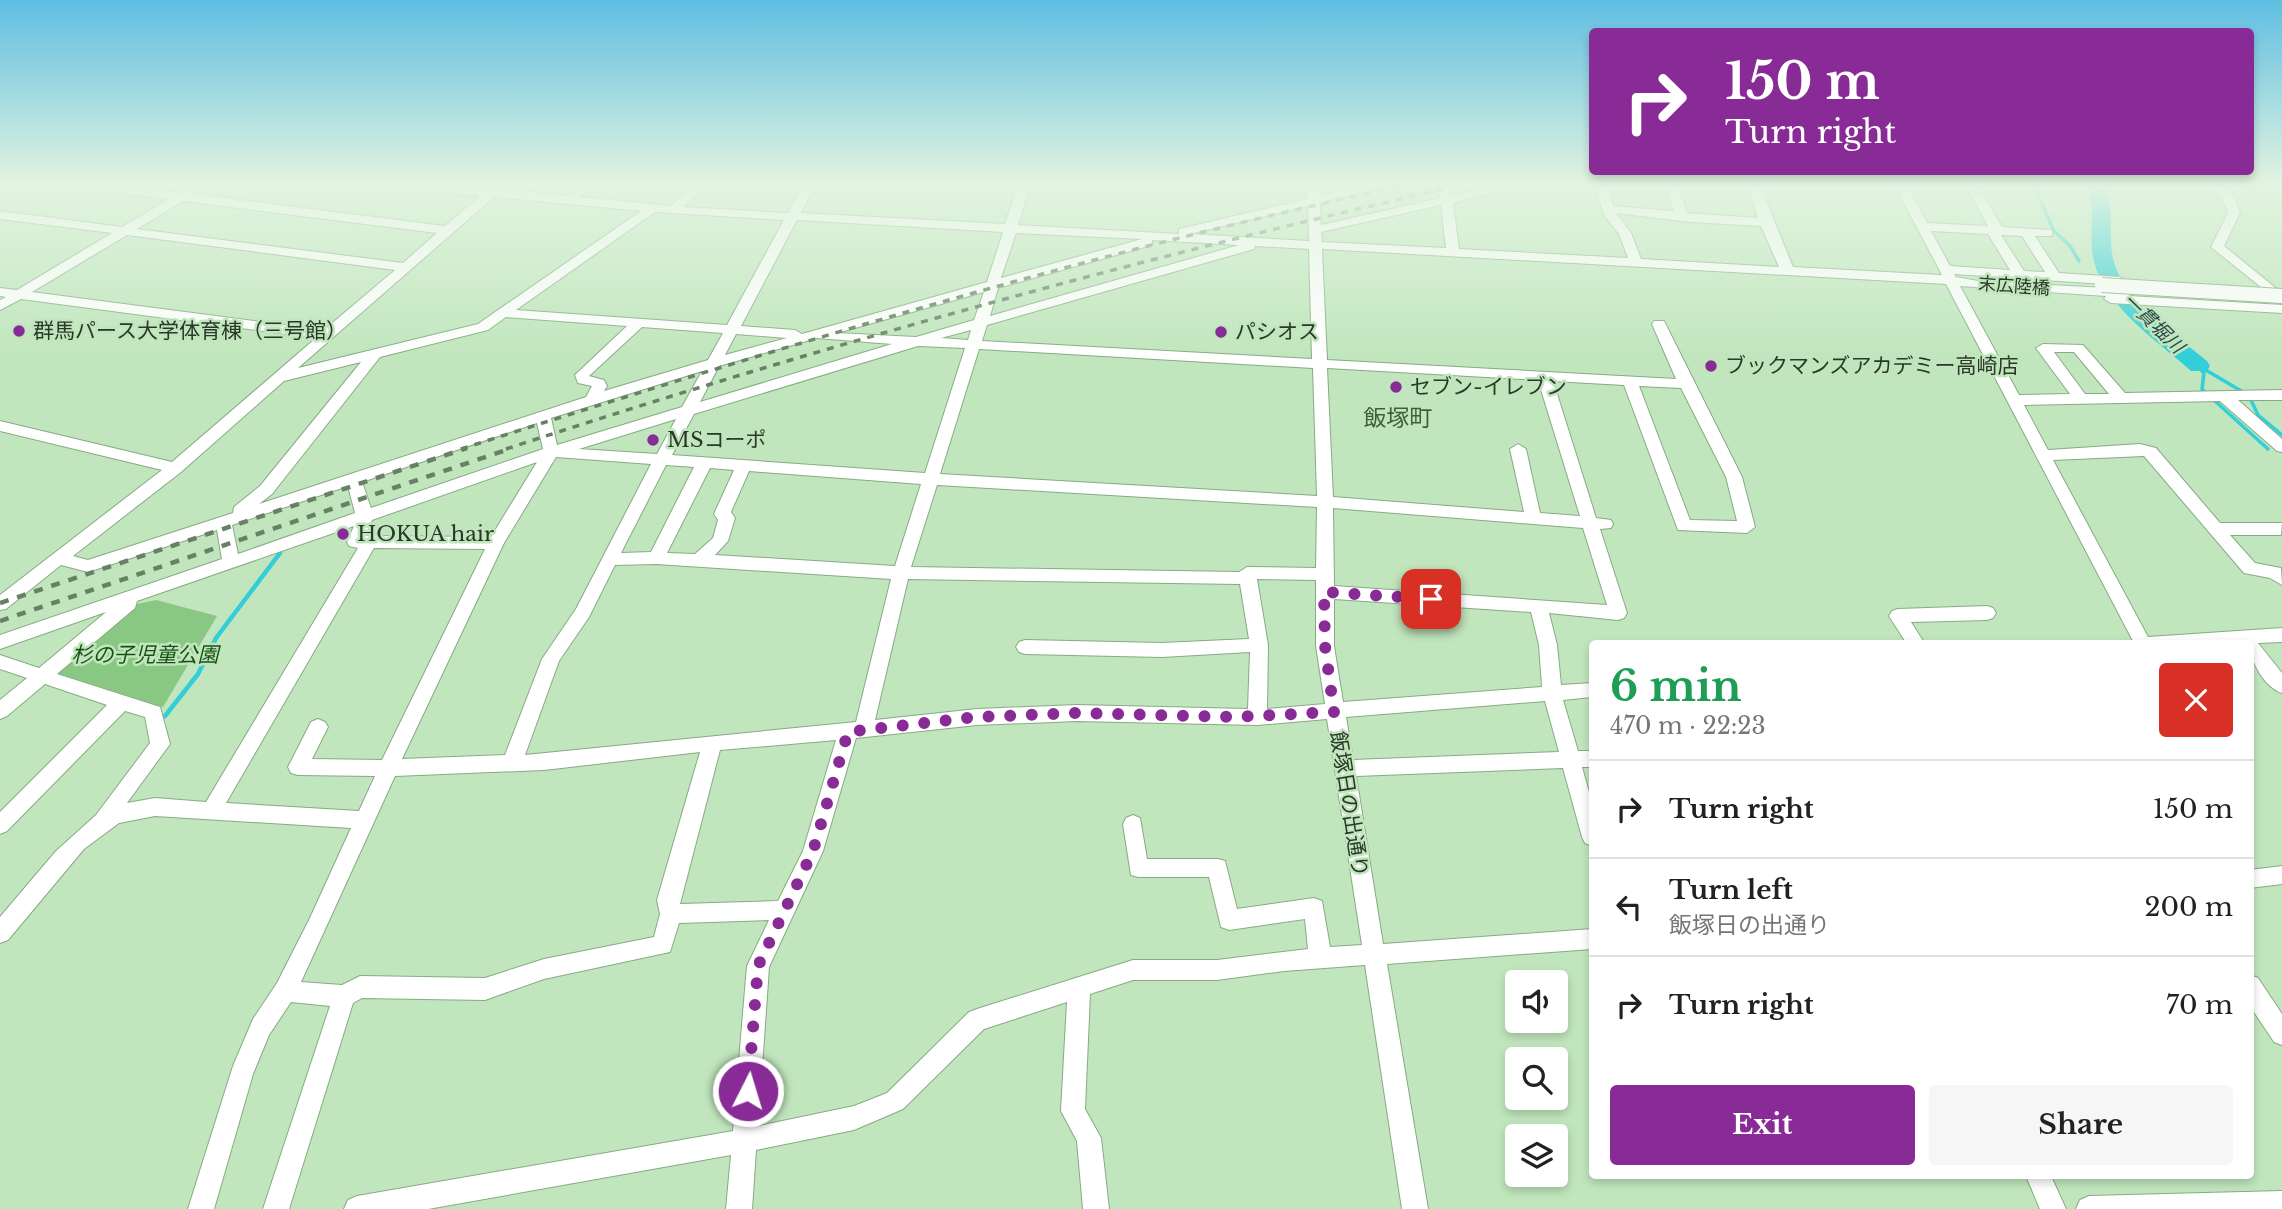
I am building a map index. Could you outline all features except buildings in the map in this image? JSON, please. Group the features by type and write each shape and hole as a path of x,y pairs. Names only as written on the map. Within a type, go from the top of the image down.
{"street":[{"path":"0,306 105,242"},
{"path":"212,242 404,267"},
{"path":"0,604 175,468 432,242"},
{"path":"277,379 483,327 603,242"},
{"path":"512,763 551,660 583,612 779,242"},
{"path":"739,1209 758,966 813,851 856,730 901,573 1007,242"},
{"path":"61,559 88,566 591,400 808,335 1144,242"},
{"path":"0,642 137,596 231,560 551,452 917,341 1261,242"},
{"name":"飯塚日の出通り","path":"1314,242 1325,502 1325,646 1415,1209"},
{"path":"1355,242 1453,253 1951,280 2126,299 2282,309"},
{"path":"1452,242 1453,253"},
{"path":"1628,242 1636,263"},
{"path":"1775,242 1788,272"},
{"path":"1931,242 2140,640"},
{"path":"2001,242 2020,275"},
{"path":"2033,242 2055,276"},
{"path":"2219,242 2217,247 2282,300"},
{"path":"1951,280 2020,275 2055,276 2107,284 2282,290"},
{"name":"末広陸橋","path":"1951,280 1978,285 2107,284 2282,300"},
{"path":"0,292 327,335"},
{"path":"503,313 974,345 1686,384"},
{"path":"591,400 600,386 599,383 583,380 582,375 637,324"},
{"path":"1630,382 1684,526 1747,527 1734,477 1686,384 1660,324"},
{"path":"2080,398 2043,348 2078,348 2121,398"},
{"path":"227,520 267,490 374,355"},
{"path":"1257,717 1259,645 1247,573 1538,606 1618,612 1598,524 1544,376"},
{"path":"2014,400 2282,395"},
{"path":"2224,396 2282,447"},
{"path":"201,1209 241,1074 261,1027 285,991 318,925 496,542 551,452 543,416"},
{"path":"4,430 175,468"},
{"path":"1518,449 1533,518"},
{"path":"2043,455 2140,449 2150,452 2250,569 2276,572 2282,579"},
{"path":"551,452 932,479 1325,502 1598,524"},
{"path":"656,558 705,462"},
{"path":"698,561 720,541 727,518 722,514 744,465"},
{"path":"353,479 366,516 365,527 355,542 496,542"},
{"path":"227,520 231,560"},
{"path":"2216,529 2281,529"},
{"path":"211,811 369,543"},
{"path":"610,559 656,558 901,573 1248,578"},
{"path":"0,585 18,591"},
{"path":"0,711 137,596"},
{"path":"1538,606 1548,645 1552,694 1589,825"},
{"path":"1913,640 1898,616 1987,613"},
{"path":"2254,642 2282,635"},
{"path":"1025,647 1162,650 1259,645"},
{"path":"2254,651 2282,686"},
{"path":"0,662 153,712 160,744 103,821 78,842 0,933"},
{"path":"318,727 298,767 389,768 544,762 643,749 976,717 1077,713 1257,717 1589,690"},
{"path":"0,825 122,702"},
{"path":"285,991 344,996 360,987 485,989 544,970 662,945 671,914 668,900 712,743"},
{"path":"1345,768 1589,760"},
{"path":"103,821 128,811 155,807 365,820"},
{"path":"1133,824 1138,868 1218,868 1229,920 1314,908 1320,959"},
{"path":"2254,878 2282,875"},
{"path":"671,914 785,910"},
{"path":"357,1209 743,1141 853,1118 895,1101 977,1020 1133,970 1217,970 1284,961 1373,957 1589,939"},
{"path":"1079,987 1073,1111 1089,1138 1096,1209"},
{"path":"2254,991 2282,1034"},
{"path":"276,1209 344,996"},
{"path":"2039,1179 2053,1209"},
{"path":"2089,1209 2282,1204"}],"green space":[{"name":"杉の子児童公園","path":"156,600 217,616 163,707 57,673 137,604"}],"waterway":[{"path":"2066,242 2079,261"},
{"name":"一貫堀川","path":"2102,242 2104,262 2119,291 2130,305 2199,366"},
{"name":"一貫堀川","path":"2199,366 2243,392"},
{"path":"2201,370 2204,373 2202,389 2207,394"},
{"name":"一貫堀川","path":"2251,400 2258,415 2282,435"},
{"path":"2215,401 2268,449"},
{"path":"165,716 198,674 216,638 280,553"}],"railway":[{"path":"461,449 811,340 1162,242"},
{"path":"506,449 860,340 1219,242"},
{"path":"0,603 467,448"},
{"path":"0,621 512,448"}],"place":[{"name":"群馬パース大学体育棟（三号館）","path":"19,331"},
{"name":"パシオス","path":"1221,332"},
{"name":"ブックマンズアカデミー高崎店","path":"1711,366"},
{"name":"セブン-イレブン","path":"1396,387"},
{"name":"MSコーポ","path":"653,440"},
{"name":"HOKUA hair","path":"343,534"}],"district":[{"name":"飯塚町","path":"1398,418"}],"route":[{"path":"748,1091 758,966 813,851 848,732 864,728 976,717 1077,713 1257,717 1334,712 1325,646 1324,592 1431,599"}]}
